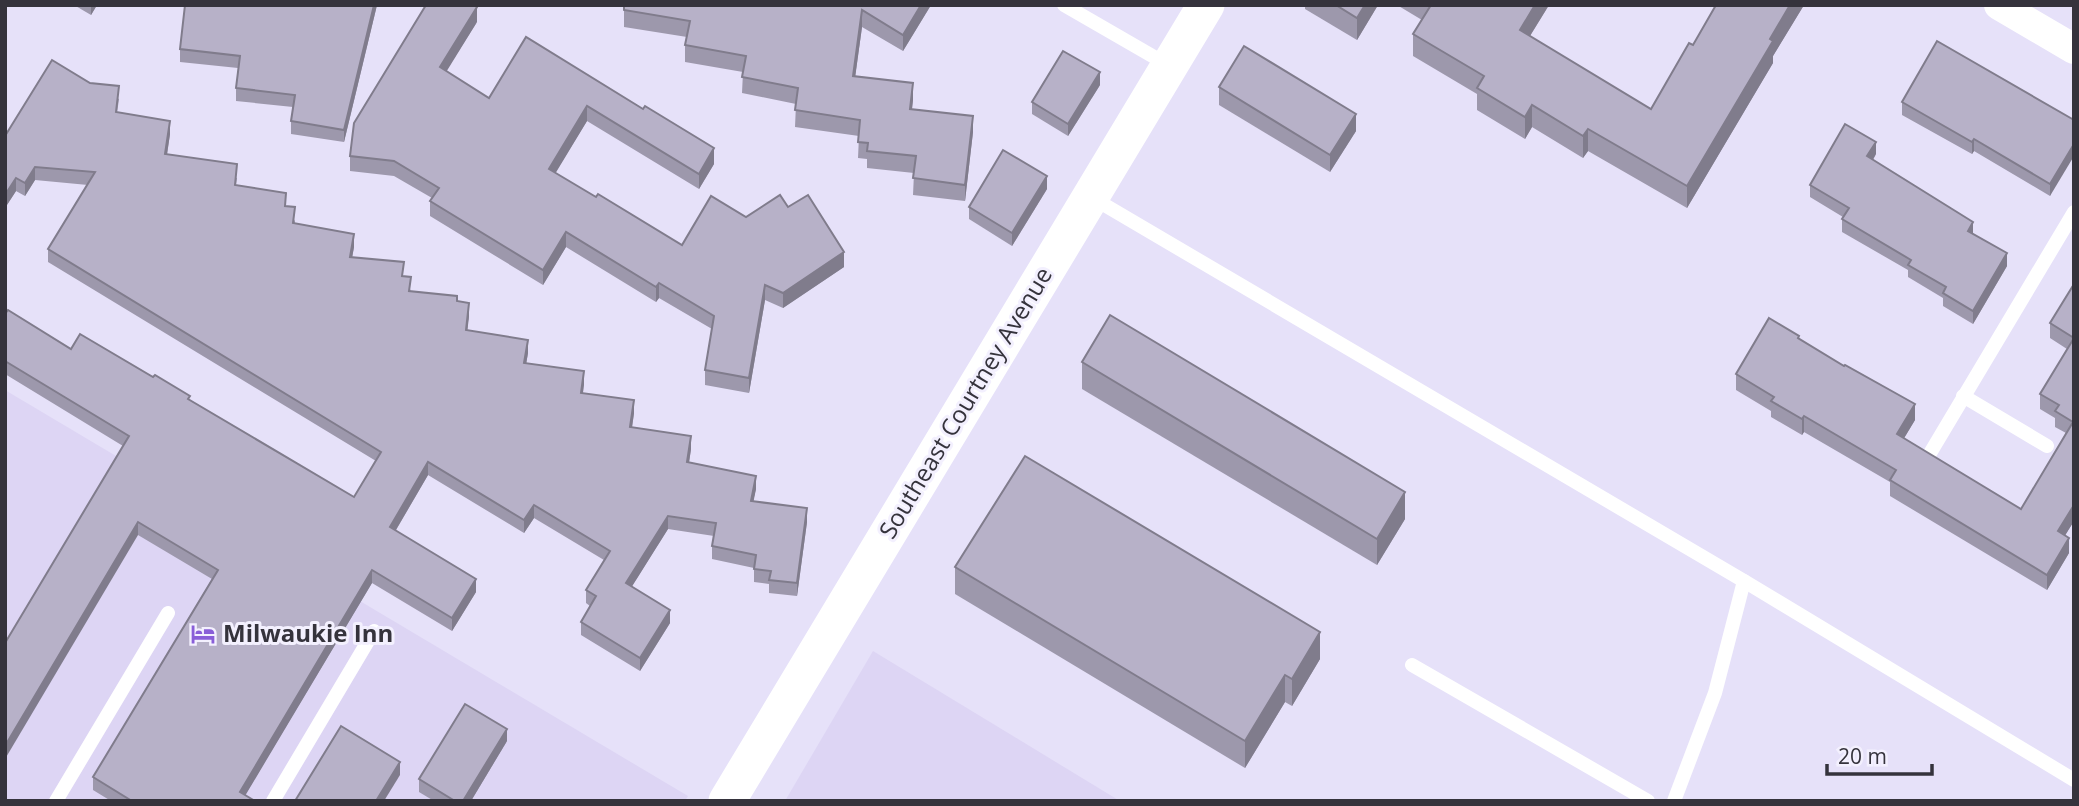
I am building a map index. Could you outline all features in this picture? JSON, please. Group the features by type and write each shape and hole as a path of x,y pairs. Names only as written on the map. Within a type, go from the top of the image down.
{"street":[{"name":"Southeast Courtney Avenue","path":"727,801 1206,5"},
{"path":"2008,7 2074,48"}],"lane":[{"path":"1065,5 1169,66"},
{"path":"1090,197 1744,581 2074,780"},
{"path":"1928,455 2074,212"},
{"path":"1963,396 2047,446"},
{"path":"1674,801 1715,693 1744,581"},
{"path":"56,801 168,613"},
{"path":"273,801 374,631"},
{"path":"1412,665 1648,801"}],"shaded area":[{"name":"Milwaukie Inn","path":"5,390 688,796 685,801 5,801"},
{"path":"873,651 1120,801 785,801"}],"building":[{"path":"185,5 374,5 344,130 291,121 295,95 236,88 240,56 180,49"},
{"path":"426,5 477,7 440,67 489,98 526,37 643,109 645,106 714,148 699,174 587,106 549,169 596,197 598,194 682,245 711,196 746,217 780,195 788,207 808,195 844,252 783,293 765,285 749,378 705,370 714,316 659,283 656,287 566,232 543,270 430,201 439,188 394,161 350,156 354,123"},
{"path":"624,5 921,5 903,35 862,10 853,76 913,83 910,109 973,116 965,185 913,178 916,156 867,151 868,143 858,142 860,120 795,110 798,88 742,77 746,56 685,45 690,21 624,10"},
{"path":"1336,5 1365,5 1357,18"},
{"path":"1431,5 1535,5 1520,30 1651,109 1689,43 1693,45 1716,5 1790,5 1770,39 1773,41 1687,186 1588,129 1583,136 1532,105 1525,117 1477,88 1484,76 1413,34"},
{"path":"1937,41 2074,120 2074,144 2050,184 1974,139 1972,142 1902,102"},
{"path":"1244,46 1356,114 1330,155 1219,87"},
{"path":"1063,51 1100,72 1068,124 1032,102"},
{"path":"52,60 90,83 119,86 116,112 170,121 165,154 237,164 235,185 286,193 285,206 295,207 293,223 354,234 350,257 404,262 402,276 411,277 409,291 457,296 457,301 469,303 466,330 528,340 524,363 584,371 581,393 634,400 630,427 691,436 687,462 756,476 751,501 807,508 797,583 769,580 771,571 754,569 756,555 712,546 716,523 668,516 626,583 670,610 640,658 581,622 596,596 586,590 610,551 534,505 524,520 428,462 390,527 476,579 452,618 372,570 240,792 255,801 132,801 93,777 218,570 138,522 5,746 5,643 129,436 5,361 5,314 8,310 71,349 80,334 153,377 155,375 190,396 188,399 354,497 381,452 48,249 95,172 35,167 25,183 16,178 5,195 5,136"},
{"path":"1845,124 1876,142 1867,156 1973,222 1968,231 2007,253 1973,311 1943,293 1946,287 1908,265 1911,260 1842,219 1849,208 1810,185"},
{"path":"1003,150 1047,176 1012,233 969,207"},
{"path":"2074,284 2074,338 2050,323"},
{"path":"1110,315 1405,492 1377,539 1082,362"},
{"path":"1769,318 1844,366 1915,404 1897,434 2021,509 2073,422 2055,411 2059,405 2040,394 2074,338 2074,505 2058,531 2069,538 2047,575 1890,480 1896,470 1804,416 1802,419 1771,401 1774,397 1736,374"},
{"path":"1025,456 1320,632 1292,679 1285,675 1245,741 955,567"},
{"path":"465,704 507,729 463,801 455,801 419,779"},
{"path":"341,726 400,762 376,801 295,801"}],"place":[{"name":"Milwaukie Inn","path":"203,634"}]}
